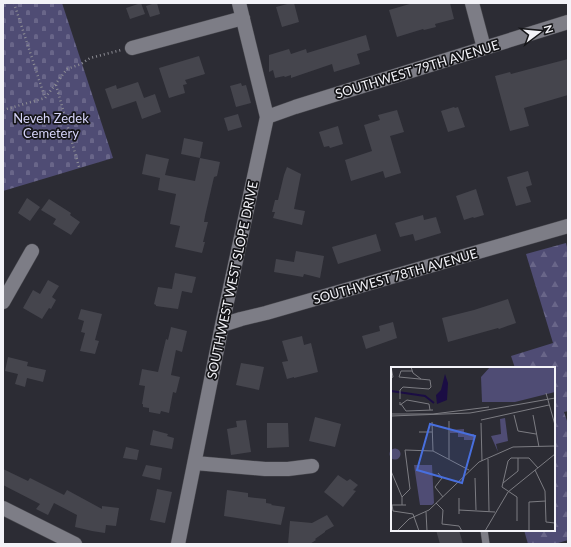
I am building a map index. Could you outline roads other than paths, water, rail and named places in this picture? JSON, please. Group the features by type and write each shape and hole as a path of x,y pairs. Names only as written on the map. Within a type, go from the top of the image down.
{"street":[{"name":"SOUTHWEST WEST SLOPE DRIVE","path":"178,544 222,325 267,117 239,3"},
{"path":"472,3 484,48"},
{"path":"132,48 242,18"},
{"name":"SOUTHWEST 79TH AVENUE","path":"267,117 568,22"},
{"name":"SOUTHWEST 78TH AVENUE","path":"222,325 568,226"},
{"path":"3,302 32,251"},
{"path":"195,463 265,469 312,466"},
{"path":"3,508 75,544"}],"lane":[{"path":"484,531 486,544"}],"park label":[{"name":"Neveh Zedek Cemetery","path":"51,126"}]}
